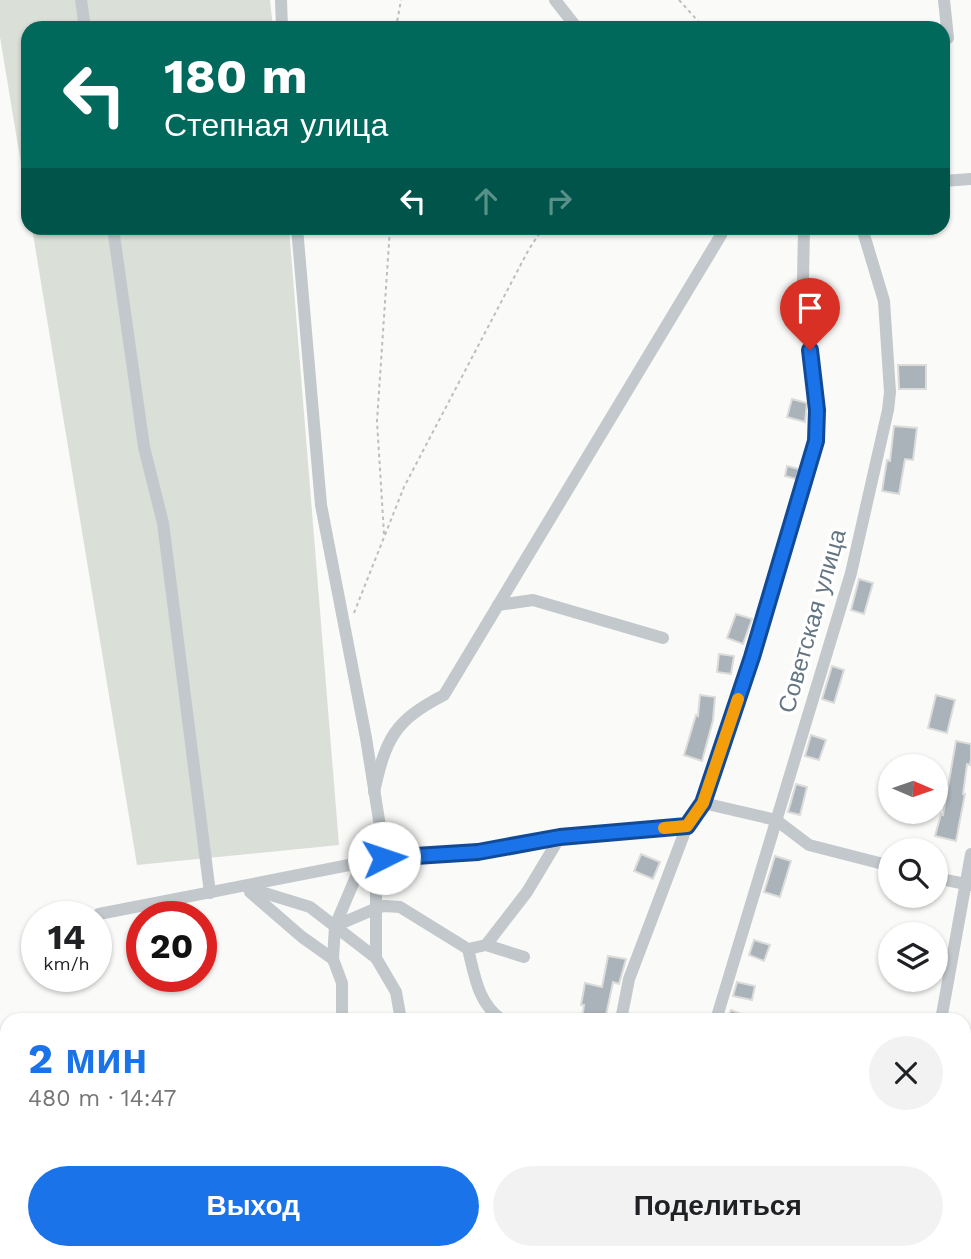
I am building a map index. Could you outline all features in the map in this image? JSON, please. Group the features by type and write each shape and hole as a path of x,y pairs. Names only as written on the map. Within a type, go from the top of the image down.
{"street":[{"path":"81,0 84,21"},
{"path":"281,0 282,21"},
{"path":"555,0 572,21"},
{"path":"944,0 946,21"},
{"path":"950,180 971,179"},
{"path":"114,235 144,447 163,523 210,893"},
{"path":"298,235 321,505 374,792 380,859 376,958"},
{"path":"374,792 381,760 397,727 421,708 444,695 720,235"},
{"path":"622,1013 629,979 687,826 703,803 752,657 816,441 817,410 803,281 804,235"},
{"name":"Советская улица","path":"718,1013 850,573 888,410 890,392 884,301 864,235"},
{"path":"498,605 533,600 663,638"},
{"path":"703,803 776,820 809,845 878,863"},
{"path":"112,912 380,859 478,852 560,837 687,826"},
{"path":"486,944 527,892 560,837"},
{"path":"942,1013 968,885 971,854"},
{"path":"342,1013 342,983 332,960 335,926 358,872 380,859"},
{"path":"948,881 968,885"},
{"path":"244,887 310,907 376,958 396,992 400,1013"},
{"path":"244,887 332,960"},
{"path":"335,926 377,908 400,907 468,949 478,990 495,1013"},
{"path":"468,949 486,944 524,957"}],"path":[{"path":"397,21 401,0"},
{"path":"679,0 698,21"},
{"path":"384,536 377,421 390,235"},
{"path":"346,633 410,475 538,235"}],"shaded area":[{"path":"0,0 270,0 272,21 21,21 21,164 0,37"},
{"path":"33,235 290,235 339,845 137,865"}],"building":[{"path":"898,365 926,365 926,389 899,389"},
{"path":"792,399 807,403 805,422 787,417"},
{"path":"894,426 917,428 913,460 905,459 899,494 882,491 887,460 890,461"},
{"path":"787,466 799,469 796,479 785,476"},
{"path":"859,579 873,583 864,614 851,610"},
{"path":"736,614 752,619 743,644 727,638"},
{"path":"719,654 734,656 731,674 717,672"},
{"path":"832,666 844,670 834,703 822,699"},
{"path":"700,695 715,697 713,720 702,761 684,755 696,715 698,716"},
{"path":"936,695 955,700 947,733 928,728"},
{"path":"811,735 826,740 819,760 805,756"},
{"path":"956,741 971,744 971,759 970,765 967,764 965,794 956,841 935,836 938,824 948,824 948,787"},
{"path":"796,784 807,787 800,815 788,812"},
{"path":"641,854 660,862 653,879 634,871"},
{"path":"775,856 791,861 780,897 764,892"},
{"path":"754,940 770,945 764,961 749,955"},
{"path":"608,956 626,959 619,984 613,982 606,1013 583,1013 584,1005 581,1005 585,983 602,987"},
{"path":"737,982 755,986 752,1000 733,996"}],"slow traffic":[{"path":"664,828 687,826 703,803 738,699"}],"route":[{"path":"384,858 478,852 592,833 687,826 703,803 752,657 816,441 817,410 810,350"}]}
